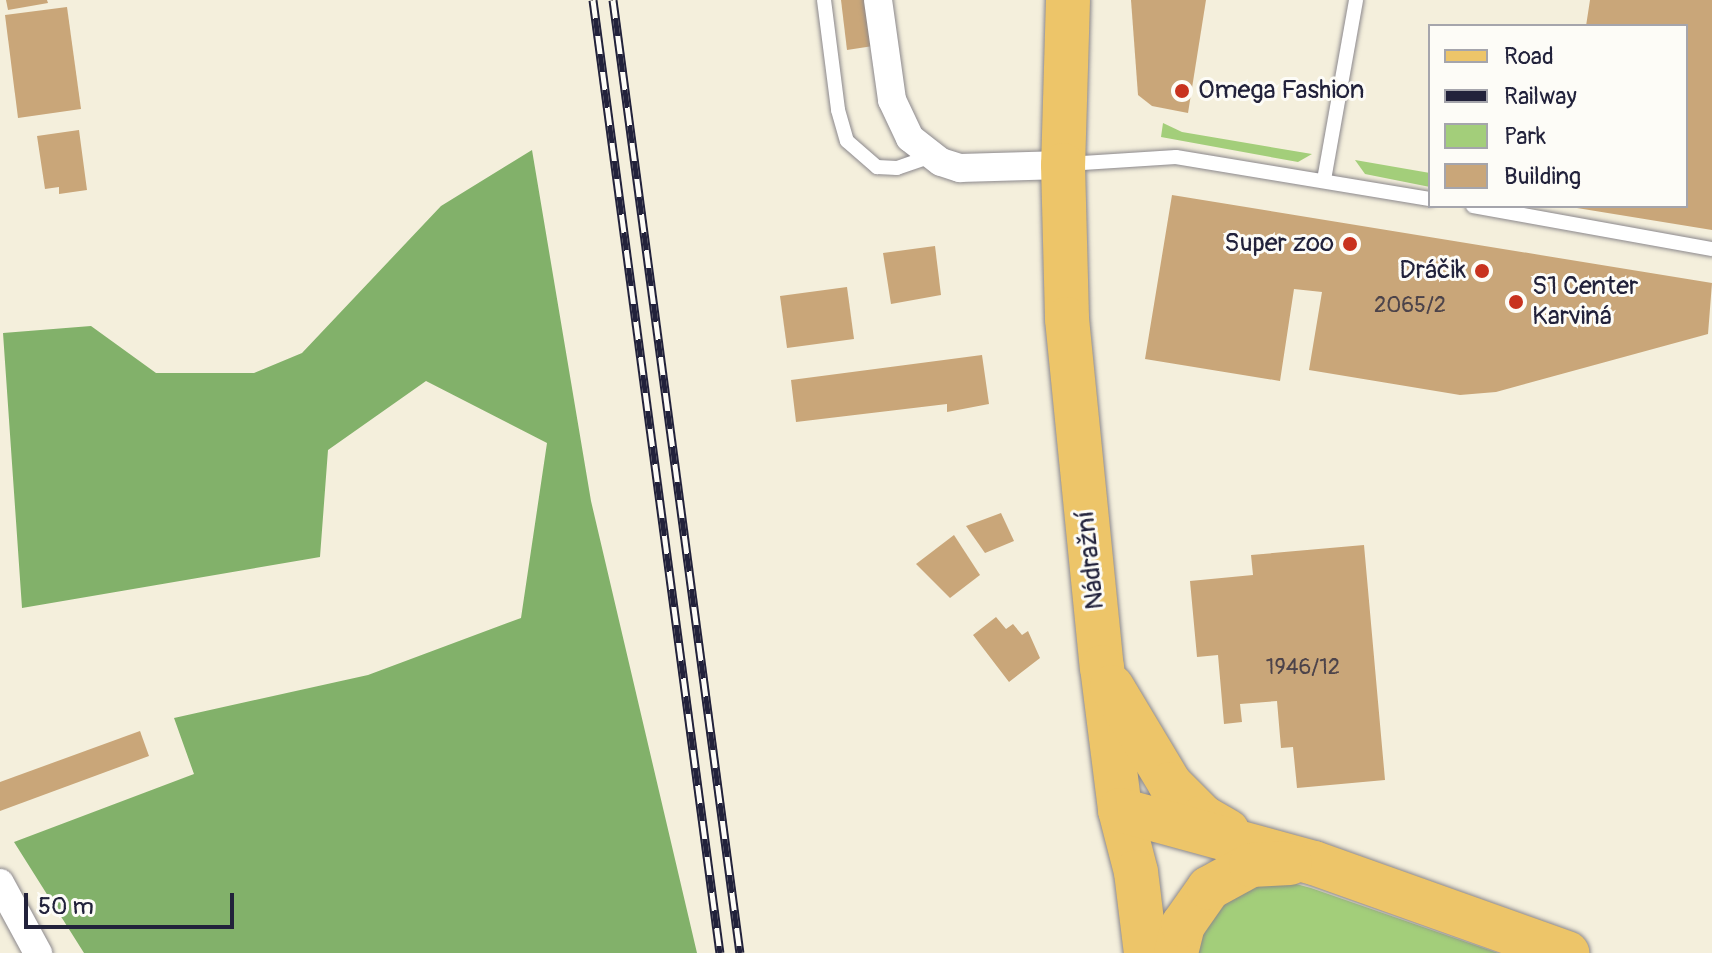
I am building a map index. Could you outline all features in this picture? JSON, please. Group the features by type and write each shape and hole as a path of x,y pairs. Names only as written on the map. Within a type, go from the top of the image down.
{"main road":[{"name":"Nádražní","path":"1068,0 1063,165 1067,319 1102,667 1120,810 1136,872 1146,953"},
{"path":"1102,667 1156,764 1185,802 1265,850"},
{"path":"1126,953 1117,874 1120,810 1314,863 1567,953"},
{"path":"1176,953 1191,911 1222,878 1251,865 1314,863"}],"street":[{"path":"878,0 897,119 932,156 960,168 986,171 1063,165"},
{"path":"0,883 38,953"}],"lane":[{"path":"824,0 838,110 847,141 877,167 897,168 932,156"},
{"path":"1324,180 1356,0"},
{"path":"1063,165 1176,157 1428,199"},
{"path":"1484,208 1712,249"}],"green space":[{"path":"1163,123 1182,132 1312,154 1298,162 1161,137"},
{"path":"532,150 591,501 697,953 84,953 14,842 194,774 174,718 368,675 521,618 547,443 426,381 328,450 320,557 22,608 3,333 91,326 156,373 254,373 302,353 441,206"},
{"path":"1355,160 1428,173 1428,187 1365,174"},
{"path":"1285,881 1498,953 1194,953 1208,920 1227,897 1252,884"}],"building":[{"path":"6,0 47,0 48,3 8,10"},
{"path":"841,0 866,0 873,46 847,50"},
{"path":"1131,0 1206,0 1188,113 1152,106 1138,95"},
{"name":"S1 Center Karviná","path":"1590,0 1712,0 1712,230 1577,208 1688,208 1688,24 1586,24"},
{"path":"67,7 81,109 18,118 5,15"},
{"path":"79,130 87,190 59,194 59,187 45,189 37,136"},
{"name":"S1 Center Karviná","path":"1172,195 1712,283 1708,334 1496,392 1460,395 1309,370 1322,292 1294,289 1280,381 1145,359"},
{"path":"935,246 941,295 891,304 883,253"},
{"path":"847,287 854,339 787,348 780,296"},
{"path":"982,355 989,404 947,412 947,404 796,422 791,380"},
{"path":"1001,513 1014,541 985,553 966,526"},
{"path":"954,535 980,575 950,598 916,564"},
{"path":"1364,545 1385,780 1297,788 1293,747 1281,748 1277,701 1240,704 1242,722 1224,724 1218,655 1197,657 1190,581 1253,575 1251,555"},
{"path":"996,617 1006,629 1013,624 1022,635 1028,631 1040,658 1009,682 973,635"},
{"path":"140,731 149,756 0,811 0,782"}],"railway":[{"path":"593,0 720,953"},
{"path":"613,0 740,953"}],"place":[{"name":"Omega Fashion","path":"1182,91"},
{"name":"Super zoo","path":"1350,244"},
{"name":"Dráčik","path":"1482,271"},
{"name":"S1 Center Karviná","path":"1516,302"}]}
